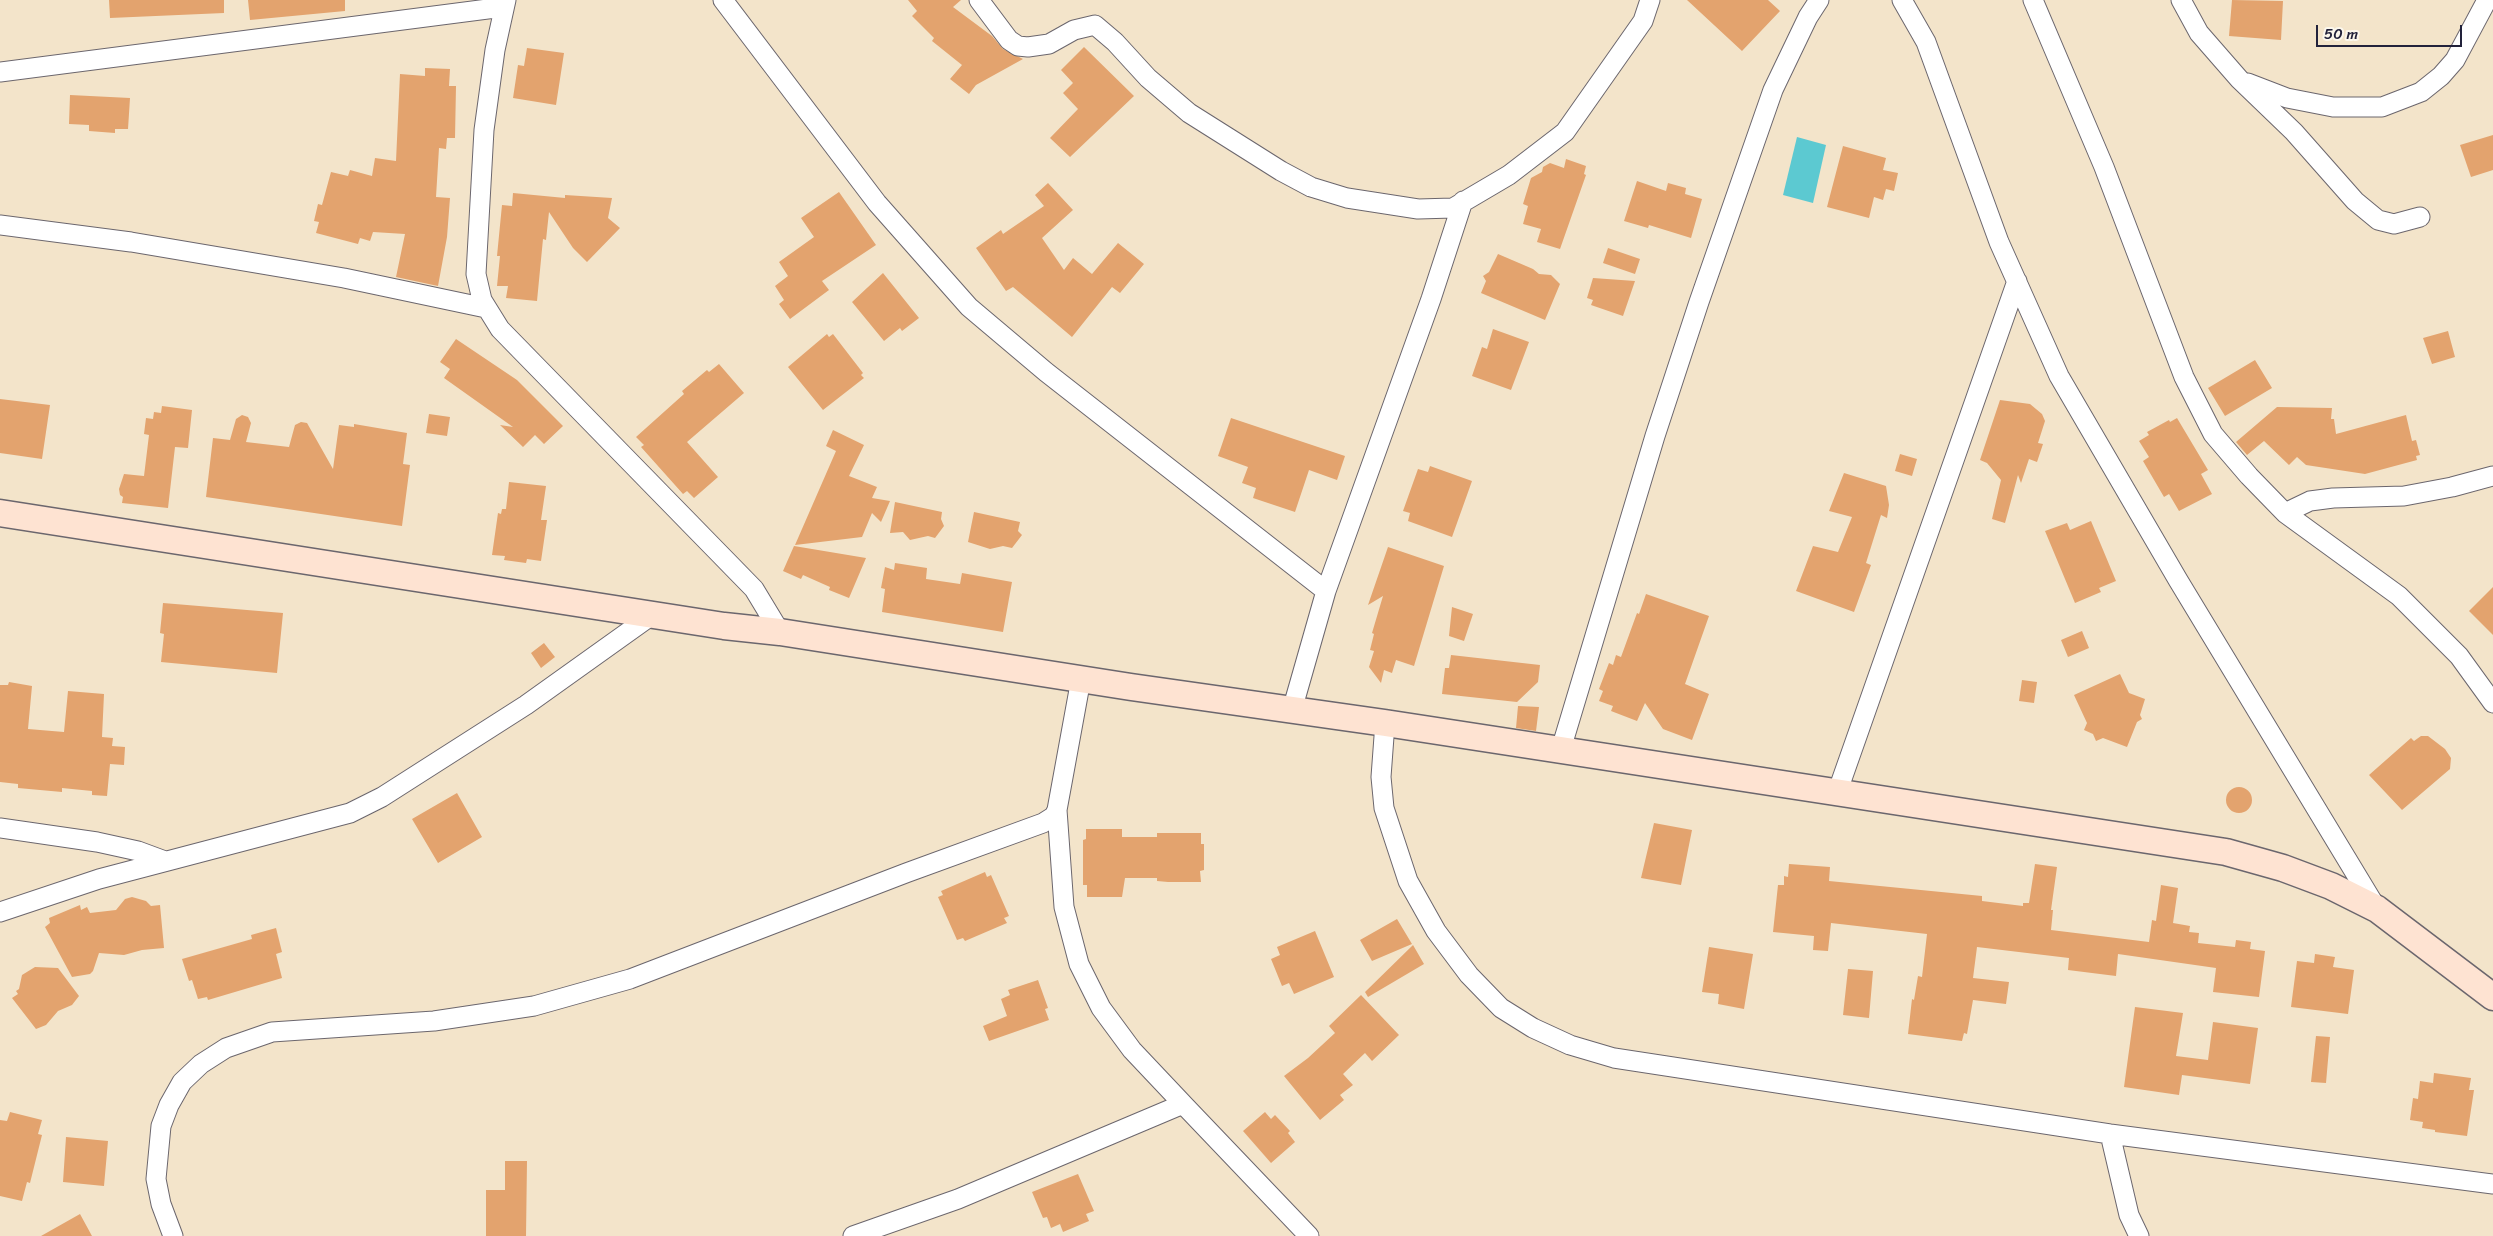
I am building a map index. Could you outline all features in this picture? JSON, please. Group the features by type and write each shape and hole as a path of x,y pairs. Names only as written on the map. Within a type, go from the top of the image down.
{"street":[{"path":"723,0 877,203 969,307 1046,372 1326,591"},
{"path":"979,0 1009,40 1018,46 1028,48 1049,44 1074,30 1096,25 1148,78 1189,113 1281,171 1311,187 1347,198 1418,209 1453,208 1509,176 1565,132 1643,21 1650,0"},
{"path":"1561,749 1655,436 1699,302 1773,90 1808,17 1819,0"},
{"path":"1902,0 1926,42 1999,242 2059,376 2100,449 2377,909"},
{"path":"2033,0 2104,167 2184,377 2213,434 2249,476 2285,512 2399,596 2459,656 2493,702"},
{"path":"2181,0 2199,33 2240,80 2294,132 2355,202 2378,220 2394,224 2420,217"},
{"path":"2240,80 2287,98 2333,107 2382,107 2421,92 2441,76 2455,60 2487,0"},
{"path":"0,72 505,4 484,130 479,203 476,274 486,308 500,329 754,589 780,632"},
{"path":"1292,710 1326,591 1431,299 1463,201"},
{"path":"0,225 140,244 344,278 486,308"},
{"path":"1837,793 2017,281"},
{"path":"2285,512 2310,501 2333,498 2404,496 2452,487 2493,476"},
{"path":"0,513 652,615 780,632 1081,679 1385,722 2226,852 2283,868 2331,886 2377,909 2493,997"},
{"path":"0,912 99,879 350,813 382,797 526,705 652,615"},
{"path":"1081,679 1058,810 1064,907 1079,964 1102,1008 1127,1043 1309,1236"},
{"path":"1385,722 1381,777 1384,808 1408,881 1436,931 1469,975 1501,1008 1533,1028 1570,1045 1614,1058 2110,1134 2493,1184"},
{"path":"173,1236 161,1204 156,1179 162,1126 169,1105 182,1082 201,1064 226,1048 272,1032 434,1021 534,1006 630,980 906,873 1043,823 1054,816 1058,810"},
{"path":"0,828 97,842 165,861"},
{"path":"853,1236 958,1199 1183,1104"},
{"path":"2110,1134 2129,1215 2139,1236"}],"water":[{"path":"1797,137 1826,145 1813,203 1783,195"}],"building":[{"path":"109,0 224,0 224,13 110,18"},
{"path":"248,0 345,0 345,11 250,20"},
{"path":"908,0 961,0 953,7 992,36 1003,49 1023,59 976,85 969,94 950,79 962,65 932,41 934,38 912,16 917,11"},
{"path":"1687,0 1768,0 1780,11 1742,51"},
{"path":"2232,0 2283,1 2281,40 2229,36"},
{"path":"1084,47 1134,96 1070,157 1050,138 1078,109 1063,93 1073,83 1061,70"},
{"path":"527,48 564,53 556,105 513,98 518,65 524,66"},
{"path":"425,68 450,69 449,86 456,86 455,138 447,138 446,149 439,148 436,197 450,198 447,237 438,286 396,277 405,234 373,232 370,241 360,238 358,244 316,233 319,222 314,221 318,204 322,205 331,172 348,176 350,170 372,176 375,158 396,161 400,74 425,76"},
{"path":"70,95 130,98 128,129 115,129 115,133 89,131 89,125 69,124"},
{"path":"2493,135 2493,170 2471,177 2460,145"},
{"path":"1843,146 1886,158 1883,170 1898,173 1894,191 1886,189 1883,200 1874,197 1869,218 1827,207"},
{"path":"1566,159 1586,166 1584,174 1586,175 1560,249 1537,242 1541,229 1523,224 1528,206 1523,204 1531,178 1542,172 1543,167 1550,163 1564,168"},
{"path":"1637,181 1666,191 1668,183 1686,188 1685,194 1702,199 1691,238 1649,225 1648,228 1624,221"},
{"path":"1048,183 1073,210 1042,238 1064,270 1073,258 1092,274 1118,243 1144,264 1120,293 1112,287 1072,337 1013,287 1006,291 976,248 1001,230 1003,234 1044,206 1035,195"},
{"path":"839,192 876,245 822,281 829,290 790,319 779,304 784,300 775,286 788,276 779,262 814,237 801,218"},
{"path":"513,193 565,198 565,195 612,198 608,218 620,228 587,262 573,248 549,212 546,240 543,239 537,301 506,298 508,286 497,286 500,256 497,256 502,205 512,206"},
{"path":"1608,248 1640,259 1635,274 1603,263"},
{"path":"1498,254 1533,269 1539,274 1551,275 1560,284 1545,320 1481,293 1486,281 1483,276 1489,272"},
{"path":"883,273 919,318 902,331 900,328 884,341 852,302"},
{"path":"1593,278 1635,281 1623,316 1591,305 1593,300 1587,298"},
{"path":"1493,329 1529,342 1511,390 1472,376 1482,347 1487,349"},
{"path":"2448,331 2455,357 2432,364 2423,338"},
{"path":"827,334 829,337 833,334 863,373 861,375 864,378 823,410 788,367"},
{"path":"456,339 517,380 563,426 544,444 535,435 523,447 500,425 513,427 444,378 450,369 440,362"},
{"path":"2255,360 2272,388 2225,416 2208,388"},
{"path":"719,364 744,393 687,442 718,477 694,498 687,491 683,494 641,447 644,445 636,437 684,394 682,391 707,370 709,372"},
{"path":"0,399 50,405 42,459 0,453"},
{"path":"2000,400 2030,404 2042,414 2045,421 2038,443 2043,444 2037,462 2029,459 2021,483 2018,475 2005,523 1992,519 2001,480 1987,463 1980,460"},
{"path":"162,406 192,410 188,448 175,447 168,508 122,503 123,497 120,495 119,489 124,474 144,476 149,435 144,434 146,418 153,419 154,412 161,413"},
{"path":"2277,407 2332,408 2331,419 2334,419 2336,434 2406,415 2412,441 2416,440 2420,455 2416,456 2417,460 2365,474 2306,465 2297,457 2289,465 2264,441 2247,455 2236,442"},
{"path":"429,414 450,417 447,436 426,433"},
{"path":"242,415 248,417 251,423 246,442 289,447 295,425 301,422 307,423 333,469 339,425 354,427 354,424 407,433 403,464 410,465 402,526 206,497 213,438 230,440 236,419"},
{"path":"1231,418 1345,456 1337,480 1309,470 1295,512 1253,498 1256,488 1242,483 1248,467 1218,456"},
{"path":"2177,418 2208,470 2201,474 2212,494 2179,511 2169,494 2164,497 2143,461 2149,457 2139,441 2149,435 2147,432 2169,420 2170,422"},
{"path":"833,430 864,445 849,476 877,487 872,498 890,501 881,522 872,513 862,537 795,545 836,451 826,446"},
{"path":"1900,454 1917,459 1912,476 1895,471"},
{"path":"1430,466 1472,481 1452,537 1408,521 1410,513 1403,511 1418,469 1428,472"},
{"path":"1844,473 1886,486 1889,505 1887,518 1881,515 1866,563 1871,565 1854,612 1796,591 1813,546 1838,552 1852,517 1829,511"},
{"path":"509,482 546,486 541,520 547,520 541,561 527,559 526,563 504,560 505,556 492,555 498,513 501,514 502,509 506,509"},
{"path":"895,502 942,512 941,519 944,526 935,538 928,536 910,540 903,532 890,533"},
{"path":"974,512 1020,522 1018,531 1022,535 1012,548 1003,546 990,549 968,542"},
{"path":"2091,521 2116,581 2099,588 2101,592 2075,603 2045,531 2067,523 2070,530"},
{"path":"794,546 866,558 849,598 829,590 830,587 803,575 801,579 783,571"},
{"path":"1388,547 1444,566 1414,666 1396,660 1392,673 1384,670 1381,683 1369,667 1374,651 1370,650 1374,634 1372,633 1383,596 1368,605"},
{"path":"895,563 927,568 926,579 960,584 962,573 1012,582 1003,632 882,612 885,589 881,588 885,567 894,570"},
{"path":"2493,587 2493,635 2469,611"},
{"path":"1646,594 1709,616 1685,684 1709,694 1692,740 1663,729 1645,703 1637,721 1611,711 1613,706 1599,701 1603,691 1599,689 1609,663 1613,665 1616,655 1621,657"},
{"path":"163,603 283,613 277,673 161,662 164,634 160,633"},
{"path":"1452,607 1473,614 1464,641 1449,636"},
{"path":"2082,631 2089,648 2068,657 2061,640"},
{"path":"544,643 555,657 541,668 531,653"},
{"path":"1451,655 1540,665 1538,682 1517,702 1442,694 1445,668 1449,668"},
{"path":"2120,674 2129,693 2145,699 2140,715 2142,719 2137,722 2127,747 2103,738 2096,741 2093,734 2084,730 2087,723 2074,695"},
{"path":"2022,680 2037,682 2034,703 2019,701"},
{"path":"9,682 32,686 28,729 64,732 68,691 104,694 102,737 113,738 112,746 125,747 124,765 110,764 107,796 92,795 92,791 62,788 62,792 18,788 18,784 0,782 0,685 8,685"},
{"path":"1518,706 1539,707 1536,731 1516,728"},
{"path":"2421,736 2428,736 2445,749 2451,758 2450,769 2402,810 2369,775 2411,738 2414,741"},
{"path":"2239,787 2248,791 2252,800 2248,809 2239,813 2230,809 2226,800 2230,791"},
{"path":"457,793 482,837 438,863 412,819"},
{"path":"1654,823 1692,830 1681,885 1641,878"},
{"path":"1086,829 1122,829 1122,837 1157,837 1157,833 1201,833 1201,844 1204,844 1204,870 1200,871 1201,882 1168,882 1157,881 1157,878 1125,878 1122,897 1087,897 1087,885 1083,885 1083,840 1086,839"},
{"path":"1789,864 1830,867 1829,881 1982,896 1982,901 2023,906 2023,903 2029,903 2035,864 2057,867 2051,910 2053,910 2051,930 2149,942 2152,920 2156,921 2161,885 2178,888 2173,923 2190,926 2189,932 2199,933 2198,943 2235,947 2236,940 2251,942 2250,949 2265,951 2259,997 2213,992 2216,968 2118,954 2116,976 2068,970 2069,958 1977,947 1973,978 2009,982 2006,1004 1973,1000 1967,1034 1964,1033 1962,1041 1908,1034 1912,999 1914,1000 1918,976 1922,977 1927,934 1831,923 1828,951 1813,950 1814,936 1773,932 1778,885 1784,885 1784,876 1788,877"},
{"path":"985,872 987,877 991,875 1009,916 1004,918 1007,923 965,941 963,938 957,940 938,897 943,895 941,891"},
{"path":"132,897 146,901 151,906 160,905 164,948 142,950 124,955 99,953 93,971 90,974 72,977 45,927 50,923 49,918 80,905 81,910 87,907 90,913 116,910 125,899"},
{"path":"1397,919 1412,944 1372,961 1360,940"},
{"path":"276,928 282,952 276,954 282,978 208,1000 207,997 198,999 192,980 189,981 182,959 252,939 251,935"},
{"path":"1315,931 1334,977 1294,994 1289,983 1282,986 1271,959 1280,955 1277,947"},
{"path":"1413,945 1424,964 1368,997 1365,992"},
{"path":"1709,947 1753,954 1744,1009 1718,1004 1719,994 1702,992"},
{"path":"2315,954 2335,957 2333,967 2354,970 2348,1014 2291,1007 2297,961 2314,963"},
{"path":"35,967 58,968 79,996 72,1005 58,1011 46,1025 36,1029 12,998 18,994 16,991 19,989 22,975"},
{"path":"1848,969 1873,971 1869,1018 1843,1015"},
{"path":"1038,980 1048,1008 1045,1009 1049,1020 989,1041 983,1026 1007,1016 1001,999 1010,995 1008,990"},
{"path":"1361,995 1399,1035 1372,1061 1365,1053 1343,1074 1353,1085 1340,1095 1344,1100 1320,1120 1284,1076 1308,1058 1335,1033 1329,1026"},
{"path":"2135,1007 2183,1013 2176,1056 2208,1060 2213,1022 2258,1028 2250,1084 2182,1075 2179,1095 2124,1087"},
{"path":"2316,1036 2330,1037 2326,1083 2311,1082"},
{"path":"2434,1073 2471,1078 2469,1090 2474,1090 2467,1136 2435,1132 2435,1130 2422,1128 2423,1122 2410,1120 2413,1098 2418,1099 2420,1081 2433,1083"},
{"path":"10,1112 42,1120 38,1134 42,1135 30,1183 27,1182 22,1201 0,1196 0,1120 7,1121"},
{"path":"1265,1112 1271,1119 1275,1115 1290,1131 1288,1133 1295,1142 1271,1163 1243,1131"},
{"path":"66,1137 108,1141 104,1186 63,1182"},
{"path":"505,1161 527,1161 526,1236 486,1236 486,1190 505,1190"},
{"path":"1078,1174 1094,1211 1086,1214 1089,1221 1063,1232 1060,1224 1051,1228 1047,1217 1043,1218 1032,1192"},
{"path":"80,1214 92,1236 41,1236"}]}
